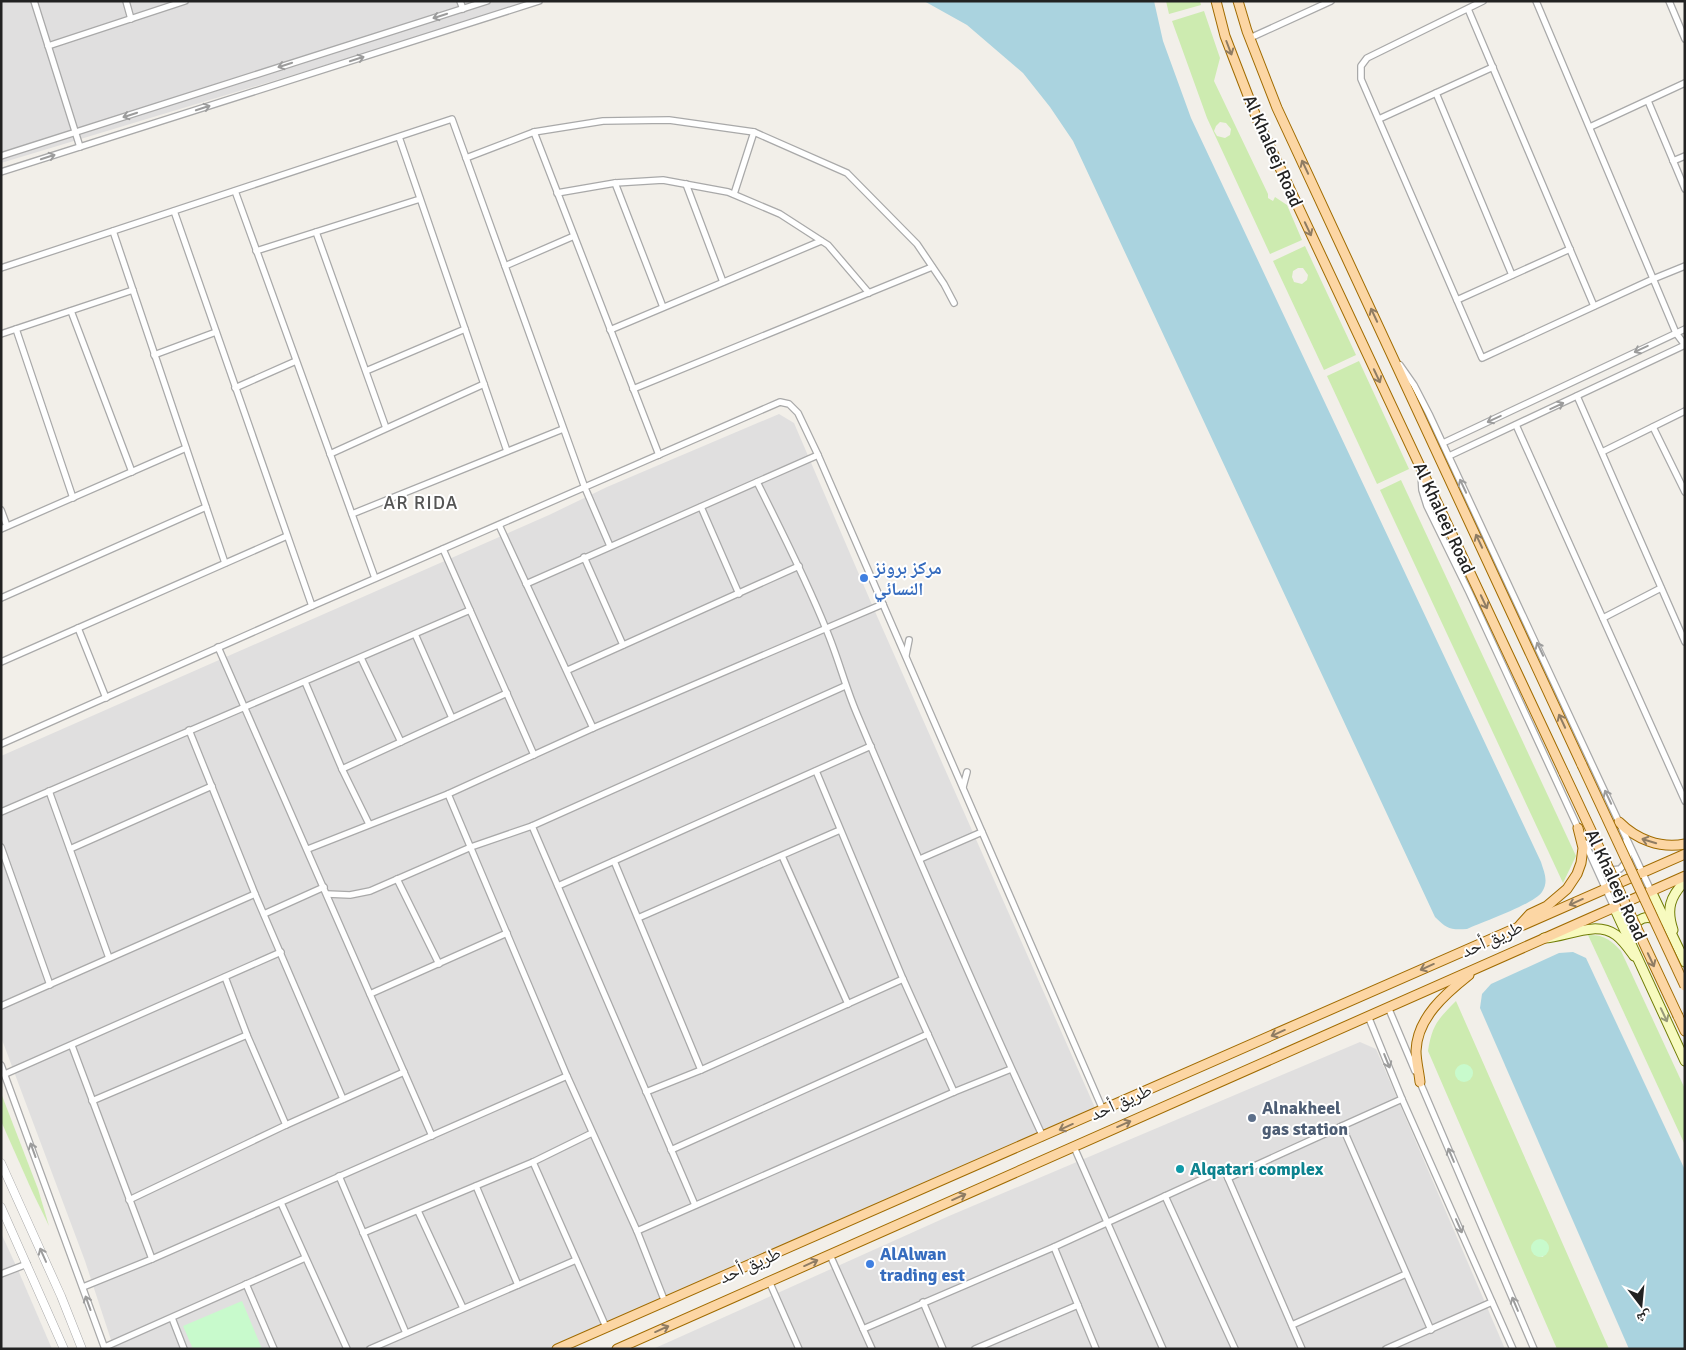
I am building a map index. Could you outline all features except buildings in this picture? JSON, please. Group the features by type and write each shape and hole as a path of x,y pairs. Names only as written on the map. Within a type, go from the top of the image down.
{"main road":[{"name":"Al Khaleej Road","path":"1216,1 1224,36 1257,119 1685,1031"},
{"name":"Al Khaleej Road","path":"1238,1 1277,108 1685,986"},
{"path":"1620,822 1629,832 1646,841 1664,845 1685,844"},
{"path":"1518,928 1530,914 1547,906 1567,889 1577,874 1583,848 1578,828"},
{"name":"طريق أحد","path":"557,1349 1685,854"},
{"name":"طريق أحد","path":"617,1349 1685,876"},
{"path":"1680,952 1671,926 1669,909 1674,892 1685,881"},
{"path":"1651,891 1685,962"},
{"path":"1614,907 1685,1061"},
{"path":"1635,949 1632,930 1636,922 1642,918 1649,916 1658,920 1673,938"},
{"path":"1544,938 1558,938 1588,929 1604,930 1616,935 1640,962"},
{"path":"1420,1082 1416,1052 1420,1033 1427,1016 1453,988 1479,967"}],"street":[{"path":"34,1 80,147"},
{"path":"126,1 132,19"},
{"path":"48,46 185,1"},
{"path":"460,1 462,9"},
{"path":"1,156 487,1"},
{"path":"1,172 540,1"},
{"path":"1250,38 1331,1"},
{"path":"1483,1 1367,58 1361,66 1361,79 1482,358 1685,266"},
{"path":"1449,456 1685,345 1676,333 1536,1"},
{"path":"1669,1 1685,39"},
{"path":"1468,9 1594,306"},
{"path":"1379,119 1493,67"},
{"path":"1590,127 1685,84"},
{"path":"1436,93 1512,276"},
{"path":"1648,100 1685,189"},
{"path":"1,268 452,120 563,429 585,488 610,546"},
{"path":"466,158 534,132 603,121 669,120 754,132 847,173 917,244 954,303"},
{"path":"534,132 658,456"},
{"path":"734,194 754,132"},
{"path":"399,137 507,451"},
{"path":"1673,161 1685,156"},
{"path":"557,193 615,182 663,180 728,192 780,214 828,245 869,293"},
{"path":"615,182 663,307"},
{"path":"686,184 723,282"},
{"path":"234,191 375,578"},
{"path":"256,251 420,199"},
{"path":"174,211 312,606"},
{"path":"113,231 226,563"},
{"path":"316,232 386,428"},
{"path":"505,266 574,236"},
{"path":"610,330 821,241"},
{"path":"1457,300 1570,249"},
{"path":"633,389 932,267"},
{"path":"1,334 132,290"},
{"path":"71,311 132,472"},
{"path":"1443,443 1685,328"},
{"path":"16,329 73,498"},
{"path":"366,371 465,329"},
{"path":"154,354 216,332"},
{"path":"1392,355 1414,385 1443,443 1651,891"},
{"path":"235,388 296,361"},
{"path":"330,454 484,384"},
{"path":"1577,396 1685,642"},
{"path":"1,744 375,578 780,402 789,404 798,413 818,455 1103,1110"},
{"path":"1602,452 1685,411"},
{"path":"1516,425 1685,801"},
{"path":"1653,426 1682,478 1685,492"},
{"path":"352,514 563,429"},
{"path":"1,510 4,528 186,448"},
{"path":"526,584 818,455"},
{"path":"1421,469 1422,490 1427,506 1469,592 1614,907"},
{"path":"757,482 799,566 827,630 845,686 1043,1137"},
{"path":"1,598 206,507"},
{"path":"701,507 739,594"},
{"path":"499,525 568,670 593,728"},
{"path":"1,662 287,536"},
{"path":"443,549 534,755"},
{"path":"584,557 623,645"},
{"path":"568,670 799,566"},
{"path":"1603,618 1661,588"},
{"path":"308,849 448,794 593,728 827,630 883,604"},
{"path":"1,812 470,610"},
{"path":"78,628 106,698"},
{"path":"415,634 452,718"},
{"path":"906,656 909,640"},
{"path":"218,647 432,1136"},
{"path":"362,658 401,742"},
{"path":"305,682 342,769 369,824"},
{"path":"327,894 350,895 370,891 471,847 532,826 845,686"},
{"path":"342,769 507,693"},
{"path":"189,730 255,894 343,1099"},
{"path":"558,886 871,746"},
{"path":"816,771 903,979 954,1092"},
{"path":"963,788 966,772"},
{"path":"70,849 212,786"},
{"path":"49,792 109,958"},
{"path":"448,794 567,1076 637,1231 665,1302"},
{"path":"532,826 695,1206"},
{"path":"638,918 840,830"},
{"path":"920,859 982,832"},
{"path":"1586,845 1604,871 1620,869 1629,859 1625,834"},
{"path":"1,847 50,985"},
{"path":"782,856 848,1004"},
{"path":"614,861 701,1070"},
{"path":"398,878 438,964"},
{"path":"264,914 324,887"},
{"path":"1,1006 255,894"},
{"path":"370,994 507,933"},
{"path":"5,1074 281,952"},
{"path":"225,978 247,1035 286,1125"},
{"path":"646,1092 701,1070 903,979"},
{"path":"1388,1007 1534,1349"},
{"path":"1368,1016 1402,1099 1513,1349"},
{"path":"671,1150 928,1034"},
{"path":"92,1100 247,1035"},
{"path":"72,1046 152,1259"},
{"path":"1,1065 105,1348 305,1258"},
{"path":"637,1231 954,1092 1012,1069"},
{"path":"129,1200 286,1125 404,1072"},
{"path":"83,1287 152,1259 567,1076"},
{"path":"1228,1178 1402,1099"},
{"path":"1342,1126 1431,1330"},
{"path":"363,1233 533,1162 592,1133"},
{"path":"1074,1147 1163,1349"},
{"path":"533,1162 606,1327"},
{"path":"1,1164 61,1296 82,1349"},
{"path":"863,1329 1054,1247 1224,1169 1302,1349"},
{"path":"339,1176 406,1333"},
{"path":"476,1186 518,1285"},
{"path":"1165,1196 1235,1349"},
{"path":"281,1202 346,1349"},
{"path":"1,1207 64,1349"},
{"path":"418,1210 463,1308"},
{"path":"1054,1247 1096,1349"},
{"path":"830,1255 872,1349"},
{"path":"370,1349 576,1260"},
{"path":"1,1274 27,1264"},
{"path":"1292,1325 1406,1274"},
{"path":"769,1282 799,1349"},
{"path":"246,1284 274,1349"},
{"path":"923,1302 943,1349"},
{"path":"1386,1349 1492,1302"},
{"path":"974,1349 1078,1305"},
{"path":"172,1318 184,1349"}],"shaded area":[{"path":"1,1 538,1 1,163"},
{"path":"779,414 794,423 873,607 1096,1110 550,1349 114,1349 85,1261 1,1037 1,756 549,515 607,487"},
{"path":"1360,1042 1376,1049 1505,1349 653,1349 949,1216"},
{"path":"1,1233 18,1270 52,1349 1,1349"}],"green space":[{"path":"1166,1 1200,1 1201,5 1169,14"},
{"path":"1204,11 1220,58 1214,81 1268,194 1268,198 1273,201 1275,197 1287,205 1302,240 1270,254 1207,118 1172,21","holes":["1220,122 1226,123 1231,129 1230,135 1225,138 1217,136 1214,131 1216,126"]},
{"path":"1305,246 1356,355 1324,370 1273,261","holes":["1303,268 1308,275 1307,280 1302,284 1294,282 1292,277 1293,271"]},
{"path":"1359,361 1409,469 1377,484 1327,376"},
{"path":"1401,480 1576,856 1563,883 1380,490"},
{"path":"1588,935 1606,939 1621,951 1685,1089 1685,1145"},
{"path":"1456,1001 1609,1349 1557,1349 1428,1051 1434,1028 1440,1018","holes":["1543,1240 1547,1244 1543,1257 1537,1256 1532,1251 1532,1245"]},
{"path":"1464,1064 1470,1067 1473,1073 1470,1079 1464,1082 1458,1079 1455,1073 1458,1067"},
{"path":"1,1093 38,1189 49,1226 1,1121"},
{"path":"1540,1239 1546,1242 1549,1248 1546,1254 1540,1257 1534,1254 1531,1248 1534,1242"},
{"path":"242,1301 262,1349 193,1349 183,1326"}],"water":[{"path":"924,1 1154,1 1163,41 1191,118 1541,862 1545,884 1542,892 1537,897 1519,907 1467,929 1449,928 1435,917 1073,141 1050,107 1023,73 967,25"},
{"path":"1573,952 1586,958 1685,1170 1685,1349 1629,1349 1480,1008 1482,994 1491,984 1559,953"}],"place":[{"name":"مركز برونز النسائي","path":"864,578"},
{"name":"Alnakheel gas station","path":"1252,1118"},
{"name":"Alqatari complex","path":"1180,1169"},
{"name":"AlAlwan trading est","path":"870,1264"}],"district":[{"name":"AR RIDA","path":"421,503"}]}
